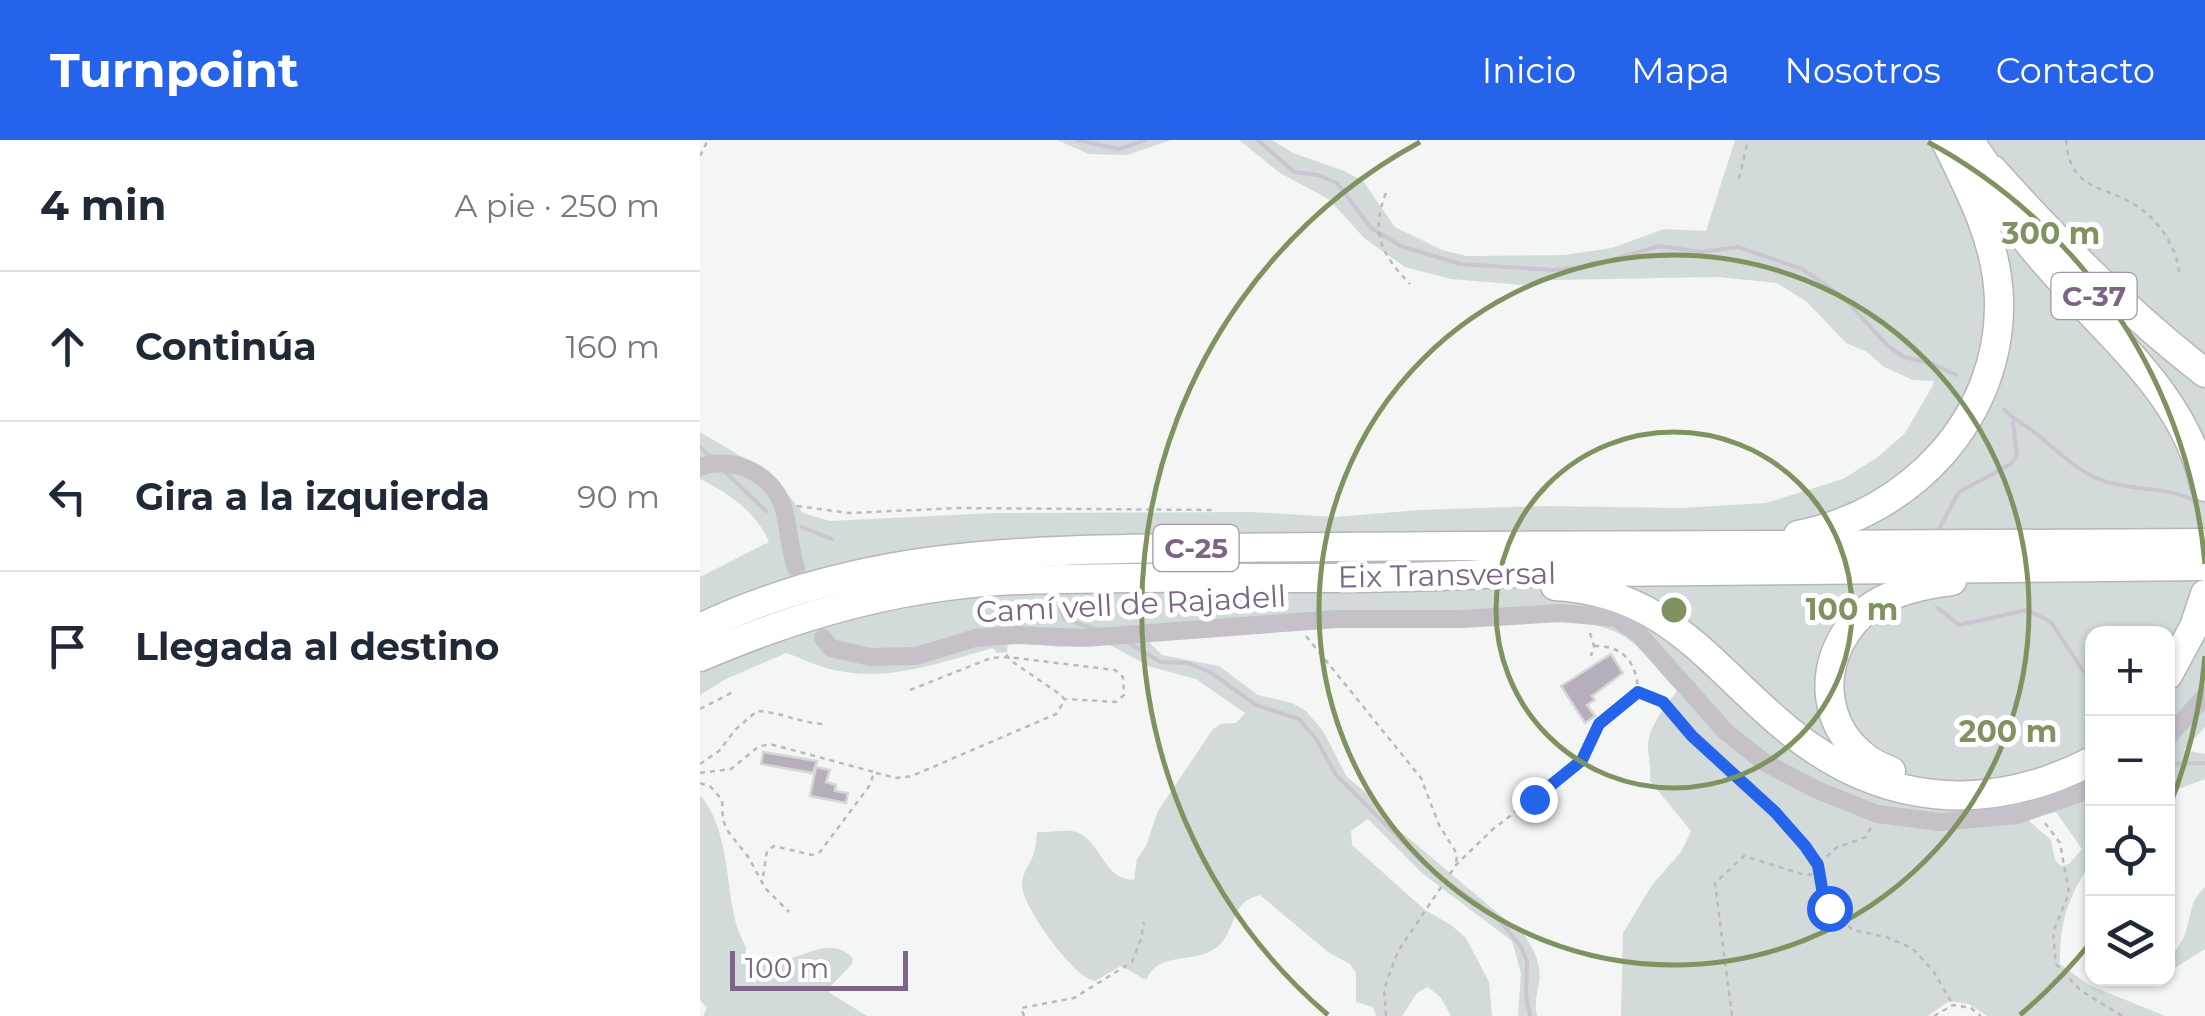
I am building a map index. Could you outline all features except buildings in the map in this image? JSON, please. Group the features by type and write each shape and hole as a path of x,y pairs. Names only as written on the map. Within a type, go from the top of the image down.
{"highway":[{"name":"C-37","path":"1947,140 2046,264 2154,380 2182,421 2205,486"},
{"name":"C-37","path":"1703,546 1825,530 1868,514 1929,470 1954,443 1984,386 1998,331 1999,298 1984,220 1947,140"},
{"name":"C-37","path":"1974,147 2020,214 2165,373 2196,416 2205,440"},
{"path":"1974,147 2064,247 2205,372"},
{"name":"Eix Transversal","path":"700,628 754,602 833,578 941,558 1152,548 2205,543"},
{"name":"Eix Transversal","path":"700,657 766,628 842,606 945,586 1028,579 1408,579 1500,573 2205,566"},
{"path":"2022,568 1994,578 1936,583 1877,603 1843,636 1832,658 1830,704 1840,728 1863,757 1906,776 1938,782 1978,783 2015,778 2085,750"},
{"path":"1408,579 1563,587 1635,604 1680,630 1788,730 1840,766 1905,790 1976,797 2018,791 2085,765"},
{"path":"2175,662 2194,627 2205,594"},
{"path":"2175,689 2187,674 2205,634"}],"street":[{"path":"700,468 724,462 739,464 763,479 781,502 796,568"},
{"name":"Camí vell de Rajadell","path":"823,638 831,648 844,652 870,657 916,656 975,638 1016,635 1084,638 1294,622 1560,613 1616,618 1679,676 1725,731 1764,762 1815,789 1876,814 1940,822 2017,815 2085,792"},
{"path":"2175,729 2205,696"}],"path":[{"path":"700,156 708,140"},
{"path":"1739,179 1748,140"},
{"path":"2066,140 2076,174 2094,189 2130,201 2150,216 2169,241 2179,272"},
{"path":"1386,193 1378,215 1380,244 1410,284"},
{"path":"781,502 849,513 976,508 1213,510"},
{"path":"1585,617 1594,646 1591,656"},
{"path":"1294,622 1421,778 1439,825 1457,854 1456,865"},
{"path":"1594,646 1611,647 1627,656 1635,670 1638,692"},
{"path":"910,690 1006,654 1115,670 1123,678 1124,695 1116,702 1064,700 1006,654"},
{"path":"700,709 733,692"},
{"path":"1386,1016 1384,989 1398,951 1456,865 1492,830 1582,760 1599,724 1638,692"},
{"path":"1638,692 1663,702 1692,736 1775,812 1818,865 1825,906 1849,928 1886,936 1912,948 1934,972 1953,1005"},
{"path":"700,773 731,769 758,747 770,744 897,778 933,769 1038,724 1056,714 1064,700"},
{"path":"700,764 720,751 736,729 757,711 826,724"},
{"path":"762,882 767,851 774,846 812,855 820,852 870,786 874,772"},
{"path":"700,783 711,787 722,800 727,830 778,904 789,912"},
{"path":"2036,809 2060,844 2069,892 2052,932 2056,964 2080,990 2122,1016"},
{"path":"1818,865 1832,851 1866,838 1876,814"},
{"path":"1732,1016 1715,883 1744,856 1806,875 1820,874"},
{"path":"1024,1016 1020,1008 1074,998 1132,962 1144,922"},
{"path":"1934,1016 1953,1005 1971,1008 1981,1016"}],"shaded area":[{"path":"1057,140 1171,140 1127,155 1089,154"},
{"path":"1239,140 1272,140 1293,153 1344,171 1363,181 1395,227 1442,250 1467,256 1564,255 1612,248 1664,229 1706,231 1735,140 2205,140 2205,727 2184,750 2205,754 2205,779 2175,790 2175,626 2085,626 2085,872 2067,909 2060,948 2060,964 2085,986 2165,1016 1987,1016 1969,1004 1949,1001 1928,1016 1621,1016 1623,933 1652,885 1681,852 1691,831 1650,781 1650,733 1677,691 1630,641 1588,624 1566,621 1288,628 1146,639 1162,655 1219,666 1258,695 1292,703 1306,711 1323,731 1347,777 1377,802 1394,826 1524,935 1539,970 1537,1016 1518,1016 1521,973 1512,941 1423,874 1368,819 1351,831 1352,845 1425,910 1466,938 1489,982 1492,1016 1451,1016 1441,998 1428,987 1417,993 1402,1016 1376,1016 1373,1007 1356,1002 1356,973 1350,964 1328,952 1260,895 1250,898 1238,910 1223,942 1216,948 1159,965 1146,980 1121,966 1095,981 1075,968 1040,925 1024,895 1022,881 1034,853 1037,832 1079,833 1116,874 1134,880 1137,859 1146,846 1158,811 1213,729 1236,723 1245,713 1196,679 1151,667 1102,641 1061,647 1008,642 1007,652 997,653 993,648 917,669 878,674 832,670 786,653 700,695 700,577 769,542 757,521 740,504 700,479 700,432 780,485 803,513 830,521 994,513 1252,512 1335,517 1544,506 1681,508 1766,503 1843,479 1878,457 1905,433 1934,381 1913,380 1884,367 1867,352 1846,343 1807,302 1777,283 1718,277 1551,280 1523,285 1451,279 1405,267 1364,238 1330,200 1280,173","holes":["2056,812 2082,849 2069,864 2061,866 2055,860 2051,840 2027,819"]},
{"path":"700,795 716,821 735,921 752,959 761,956 783,960 819,949 842,950 853,959 852,964 829,988 830,993 867,1016 703,1016 707,1008 700,1000"},
{"path":"2205,887 2205,949 2175,968 2175,952"}],"waterway":[{"path":"1077,140 1119,149 1145,140"},
{"path":"1258,140 1294,172 1318,175 1337,183 1371,228 1401,246 1460,264 1553,270 1592,266 1659,246 1701,252 1738,247 1802,269 1843,297 1887,345 1904,357 1956,375"},
{"path":"2004,409 2070,462 2100,480 2175,493 2195,501"},
{"path":"1939,529 1959,492 2011,464 2017,455 2013,422"},
{"path":"700,447 712,459"},
{"path":"722,469 766,511"},
{"path":"802,527 832,539"},
{"path":"1938,608 1959,625 2027,610 2051,622 2085,674"},
{"path":"1060,609 1065,619 1095,629"},
{"path":"1127,642 1161,662 1188,663 1210,672 1256,705 1299,719 1316,739 1336,775 1434,873 1498,918 1521,947 1527,961 1530,1016"},
{"path":"2175,764 2205,763"}],"route":[{"path":"1534,799 1582,760 1599,724 1638,692 1653,696 1775,812 1805,846 1818,865 1825,906 1829,908"}]}
